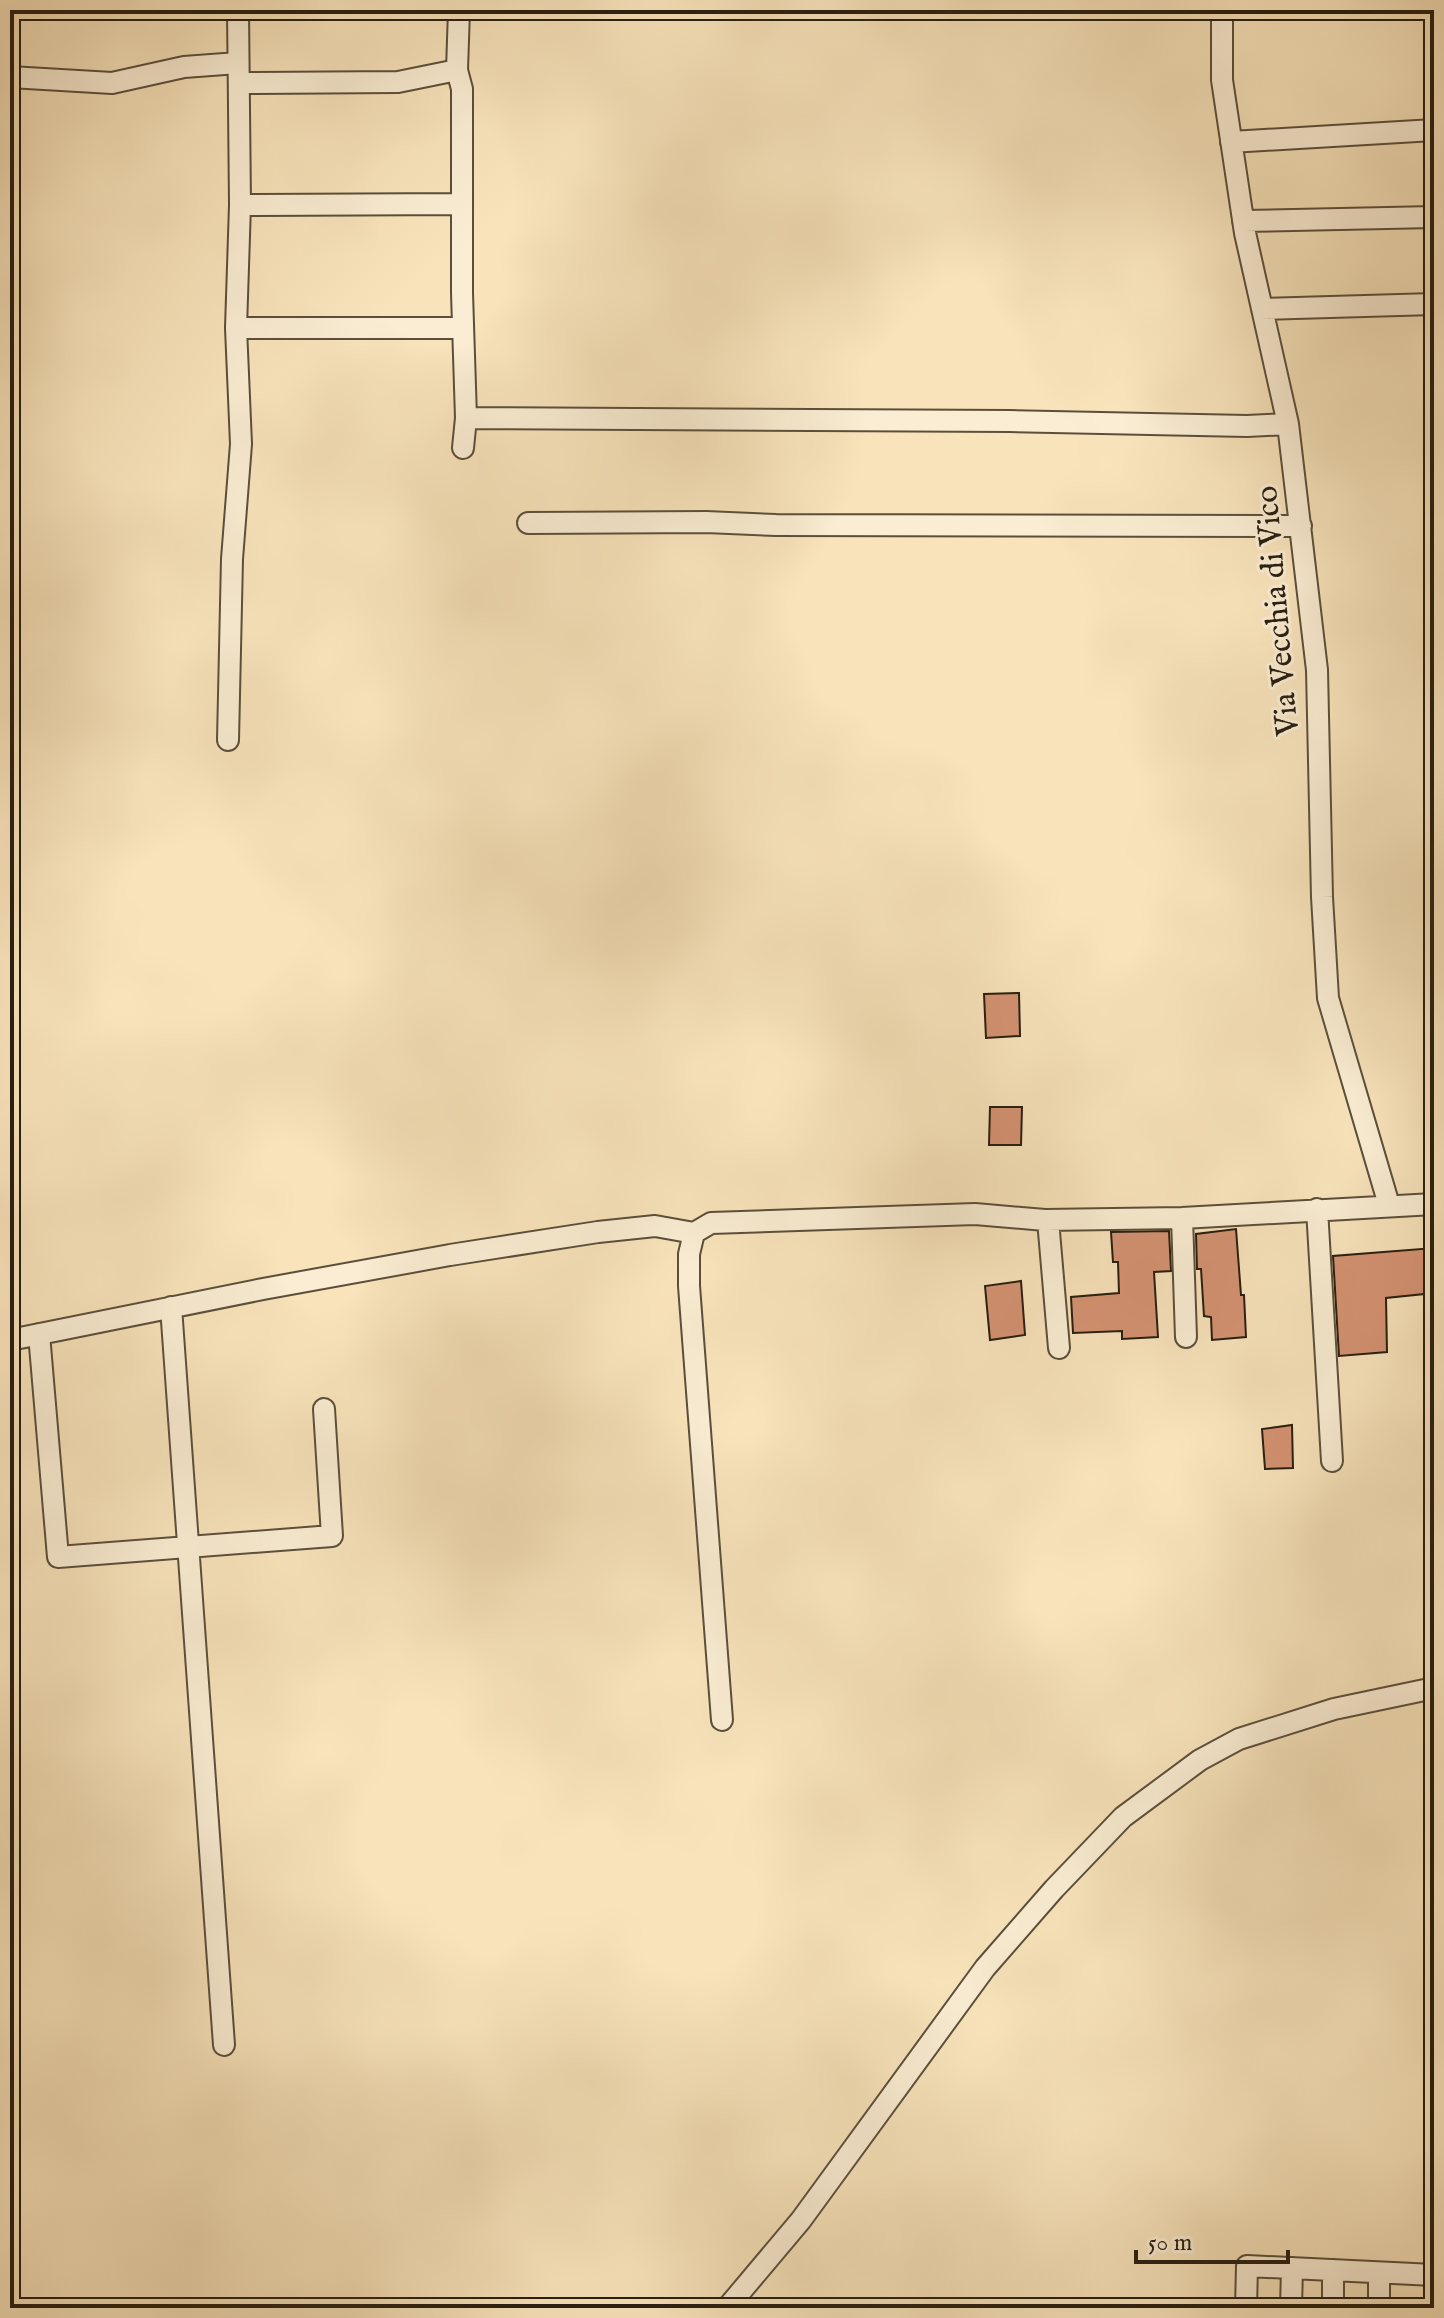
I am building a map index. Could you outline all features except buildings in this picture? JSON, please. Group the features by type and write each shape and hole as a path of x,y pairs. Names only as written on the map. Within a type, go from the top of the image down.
{"street":[{"path":"228,740 232,559 241,444 236,328 240,205 238,10"},
{"path":"459,10 457,70 462,89 466,418 463,448"},
{"name":"Via Vecchia di Vico","path":"1222,10 1222,80 1243,221 1288,424 1317,670 1321,881 1328,998 1389,1205"},
{"path":"10,77 112,83 184,67 398,82 457,70"},
{"path":"1231,142 1434,130"},
{"path":"240,205 462,204"},
{"path":"1243,221 1434,217"},
{"path":"1262,309 1434,304"},
{"path":"236,328 463,328"},
{"path":"466,418 1288,424"},
{"path":"528,523 1301,526"},
{"path":"10,1340 450,1255 655,1226 694,1233 711,1223 858,1216 975,1214 1048,1220 1182,1218 1434,1204"},
{"path":"1317,1209 1332,1461"},
{"path":"1182,1218 1186,1337"},
{"path":"1048,1220 1059,1348"},
{"path":"694,1233 689,1254 689,1286 722,1720"},
{"path":"171,1307 224,2045"},
{"path":"39,1334 58,1557 332,1536 324,1409"},
{"path":"727,2308 801,2220 985,1968 1123,1817 1200,1760 1239,1739 1334,1709 1434,1688"},
{"path":"1246,2308 1247,2266 1434,2275"},
{"path":"1291,2308 1292,2268"},
{"path":"1333,2270 1333,2308"},
{"path":"1379,2273 1379,2308"}]}
